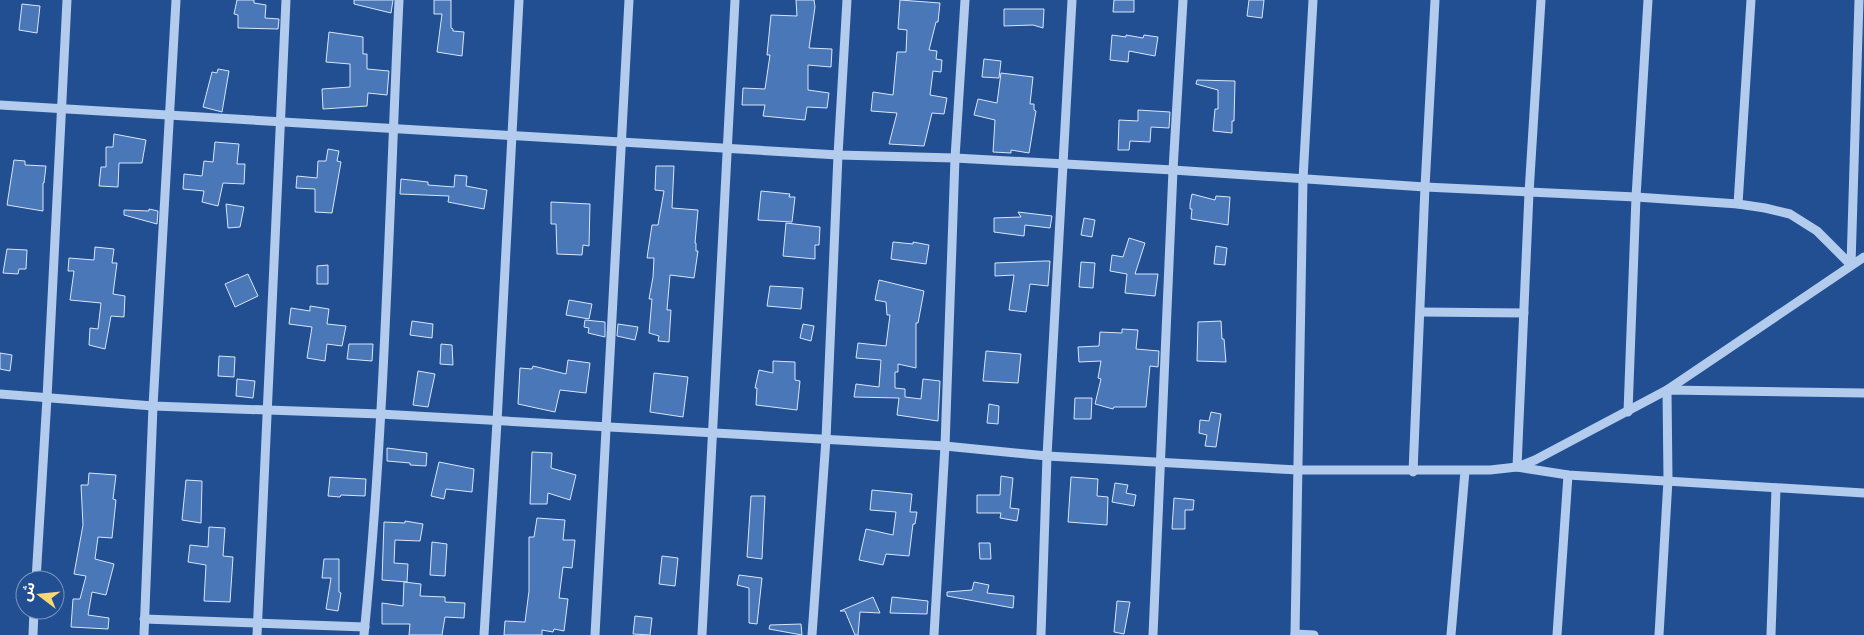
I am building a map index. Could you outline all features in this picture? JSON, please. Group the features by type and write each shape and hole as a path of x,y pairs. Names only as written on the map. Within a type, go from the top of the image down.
{"street":[{"path":"37,570 67,0"},
{"path":"144,635 153,406 176,0"},
{"path":"257,635 286,0"},
{"path":"144,619 258,622 364,631 371,564 380,414 399,0"},
{"path":"484,635 519,0"},
{"path":"596,635 629,0"},
{"path":"702,635 735,0"},
{"path":"812,635 826,439 838,155 847,0"},
{"path":"934,635 945,446 955,158 964,0"},
{"path":"1041,635 1047,456 1072,0"},
{"path":"1153,635 1173,170 1183,0"},
{"path":"1313,0 1303,179 1295,635 1314,635"},
{"path":"1413,472 1435,0"},
{"path":"1517,467 1529,193 1541,0"},
{"path":"1628,412 1636,197 1648,0"},
{"path":"1738,204 1752,0"},
{"path":"1851,265 1859,0"},
{"path":"0,105 282,120 512,136 838,155 955,158 1738,204 1790,214 1817,231 1851,265"},
{"path":"0,394 153,406 380,414 826,439 945,446 1047,456 1298,470 1413,472 1490,470 1517,467 1536,460 1668,390 1864,257"},
{"path":"1421,312 1524,313"},
{"path":"1668,390 1864,393"},
{"path":"1659,635 1668,480 1668,390"},
{"path":"1517,467 1568,475 1864,493"},
{"path":"1451,635 1465,471"},
{"path":"1557,635 1568,475"},
{"path":"1771,635 1776,488"},
{"path":"33,635 34,620"}],"building":[{"path":"237,0 254,0 254,3 266,5 265,18 279,19 278,29 238,28 238,15 234,14"},
{"path":"354,0 393,0 391,13 354,4"},
{"path":"434,0 451,0 451,28 453,31 464,32 462,56 437,52 442,14 434,14"},
{"path":"796,0 814,0 815,7 809,48 832,49 831,67 808,65 808,90 829,93 827,108 807,107 805,120 763,116 765,105 742,105 743,88 765,89 770,55 767,55 771,15 797,16"},
{"path":"900,0 940,3 938,22 936,22 929,50 937,51 936,59 942,60 941,72 933,71 930,95 947,98 944,114 932,113 924,146 889,144 897,113 871,111 873,92 893,95 897,52 906,52 907,30 898,29"},
{"path":"1114,0 1134,0 1134,12 1113,12"},
{"path":"1249,0 1264,0 1262,18 1247,16"},
{"path":"22,4 40,6 37,33 19,30"},
{"path":"1004,9 1044,9 1043,28 1033,25 1004,26"},
{"path":"329,32 363,37 363,54 367,54 367,69 389,71 387,95 368,93 367,106 323,109 322,89 350,87 350,64 326,62"},
{"path":"1112,35 1143,38 1144,35 1158,37 1155,56 1129,51 1128,62 1110,60"},
{"path":"984,59 1001,61 999,78 982,77"},
{"path":"218,69 229,71 222,112 203,107 212,72 217,73"},
{"path":"1001,73 1033,77 1030,104 1034,104 1034,110 1036,111 1029,153 1011,150 1011,153 993,152 995,120 974,115 978,99 997,103"},
{"path":"1197,80 1235,81 1232,133 1213,131 1215,109 1218,109 1218,90 1196,84"},
{"path":"1138,110 1170,112 1169,128 1151,127 1150,142 1130,141 1129,150 1118,150 1119,120 1138,121"},
{"path":"114,134 146,140 142,163 119,163 118,187 99,186 101,167 106,167 106,147 113,147"},
{"path":"215,142 239,144 237,164 245,164 244,184 223,183 218,206 202,202 204,191 183,189 184,174 202,176 204,161 213,162"},
{"path":"328,149 339,151 337,161 341,162 332,213 315,212 315,189 296,188 297,176 317,178 318,161 326,161"},
{"path":"14,160 25,161 25,165 46,166 43,183 43,211 7,205"},
{"path":"656,166 674,166 672,208 698,210 695,243 696,251 698,251 694,278 670,275 667,310 671,310 669,342 658,341 659,336 649,333 652,299 649,299 654,258 647,258 652,225 658,225 664,191 655,190"},
{"path":"455,175 467,176 466,186 487,190 484,209 448,202 449,196 400,194 401,179 428,182 428,185 454,187"},
{"path":"761,191 790,194 789,197 795,197 792,222 758,220"},
{"path":"1192,194 1215,200 1216,196 1230,197 1228,225 1191,219 1192,209 1190,209 1190,204"},
{"path":"551,202 590,204 589,246 583,245 582,255 557,254 556,224 551,224"},
{"path":"226,204 244,207 240,227 228,228"},
{"path":"149,209 158,211 157,224 124,215 124,210 149,211"},
{"path":"1018,212 1052,216 1050,228 1025,225 1024,236 994,232 994,218 1021,217"},
{"path":"1084,218 1095,220 1092,237 1081,235"},
{"path":"786,223 820,227 819,245 815,245 815,259 783,256"},
{"path":"1129,238 1145,243 1135,274 1158,274 1155,296 1125,293 1127,274 1110,271 1112,255 1123,257"},
{"path":"893,242 913,244 913,242 929,245 926,264 891,259"},
{"path":"1216,246 1227,248 1225,265 1214,264"},
{"path":"95,247 114,249 112,263 117,263 113,294 125,296 124,317 111,316 105,349 89,345 90,328 98,329 101,303 70,300 74,271 68,271 69,258 94,260"},
{"path":"7,249 27,250 26,269 19,269 18,274 3,273"},
{"path":"1050,261 1048,286 1030,284 1026,312 1009,310 1014,275 995,276 995,263"},
{"path":"1081,262 1095,263 1093,288 1079,287"},
{"path":"328,265 328,284 317,284 317,266"},
{"path":"248,274 258,296 235,307 225,284"},
{"path":"879,280 924,291 918,323 916,323 916,368 898,364 898,372 895,372 895,388 905,389 905,397 921,399 923,379 940,381 938,421 897,415 899,398 854,397 856,384 879,387 881,360 856,358 858,343 886,346 890,315 887,315 886,302 875,300"},
{"path":"770,286 803,288 801,309 767,306"},
{"path":"569,300 592,304 589,319 566,315"},
{"path":"310,306 329,309 327,324 346,326 342,346 327,344 325,361 307,358 312,327 289,324 291,308 310,311"},
{"path":"585,320 605,322 605,337 588,333 589,328 584,327"},
{"path":"412,321 433,324 432,338 410,335"},
{"path":"1221,321 1226,362 1197,361 1198,322"},
{"path":"618,324 638,327 635,340 617,336"},
{"path":"803,324 814,326 811,341 800,338"},
{"path":"1122,329 1138,330 1136,349 1159,351 1158,367 1150,366 1146,407 1114,407 1113,409 1095,404 1101,379 1098,378 1101,361 1079,362 1078,347 1099,346 1100,332 1122,333"},
{"path":"349,344 373,344 372,361 347,359"},
{"path":"441,344 452,345 453,365 440,364"},
{"path":"986,351 1021,354 1018,383 983,381"},
{"path":"0,353 12,355 10,371 0,369"},
{"path":"219,356 235,357 234,377 218,376"},
{"path":"568,360 590,363 586,393 560,390 555,412 518,404 520,368 532,369 533,366 566,374"},
{"path":"773,361 795,362 795,380 800,381 797,410 756,405 757,388 755,388 759,370 773,373"},
{"path":"418,371 435,374 428,407 413,405"},
{"path":"654,373 688,377 683,417 650,412"},
{"path":"237,379 255,381 253,398 236,396"},
{"path":"1075,398 1092,398 1091,419 1074,419"},
{"path":"989,404 999,406 998,424 987,423"},
{"path":"1211,412 1221,414 1216,447 1205,446 1207,435 1199,433 1200,420 1209,421"},
{"path":"387,448 427,453 426,466 387,461"},
{"path":"532,452 552,453 551,468 576,475 570,500 548,493 547,504 530,504"},
{"path":"439,462 474,469 472,492 446,489 444,499 431,496"},
{"path":"89,473 116,475 113,499 116,500 112,538 98,537 95,559 114,564 106,595 92,592 88,615 109,618 108,629 71,627 73,599 80,599 86,576 74,574 83,525 81,485 88,485"},
{"path":"1001,476 1013,478 1010,508 1019,509 1017,521 1000,518 1001,513 977,513 977,495 1000,495"},
{"path":"330,477 366,479 365,496 328,496"},
{"path":"1071,477 1098,479 1097,496 1108,497 1107,525 1068,522"},
{"path":"186,480 202,481 201,523 182,520"},
{"path":"1115,483 1128,485 1126,493 1136,495 1134,506 1112,502"},
{"path":"872,490 912,494 910,512 917,512 915,524 913,524 909,556 886,554 883,565 859,560 866,529 893,535 896,512 870,510"},
{"path":"751,496 765,496 762,559 747,557"},
{"path":"1174,498 1194,500 1193,510 1185,510 1185,529 1172,529"},
{"path":"537,518 565,520 563,540 575,540 572,568 563,567 559,598 568,599 564,631 554,629 553,632 542,630 542,635 504,635 505,621 525,622 529,591 529,537 534,537"},
{"path":"405,521 423,524 420,541 395,540 394,563 408,564 407,582 382,580 384,522 405,523"},
{"path":"209,527 225,528 223,556 233,557 230,602 204,601 206,565 188,562 190,545 208,547"},
{"path":"432,542 447,544 445,576 430,575"},
{"path":"979,543 990,543 991,559 980,559"},
{"path":"662,556 678,558 675,586 659,584"},
{"path":"324,559 339,559 339,592 341,593 338,611 326,609 331,578 322,578"},
{"path":"739,575 762,578 757,624 749,623 749,588 737,585"},
{"path":"404,582 421,584 420,596 445,597 445,602 465,603 464,618 445,617 442,635 409,635 410,624 382,624 382,603 403,606"},
{"path":"974,582 989,585 987,593 1014,596 1013,608 947,596 947,592 972,590"},
{"path":"873,597 880,613 860,612 858,635 855,635 845,611 840,611"},
{"path":"892,597 928,601 927,614 890,613"},
{"path":"1117,601 1130,602 1124,634 1114,632"},
{"path":"635,616 652,618 650,635 633,634"},
{"path":"801,624 802,635 769,629 770,625"}]}
